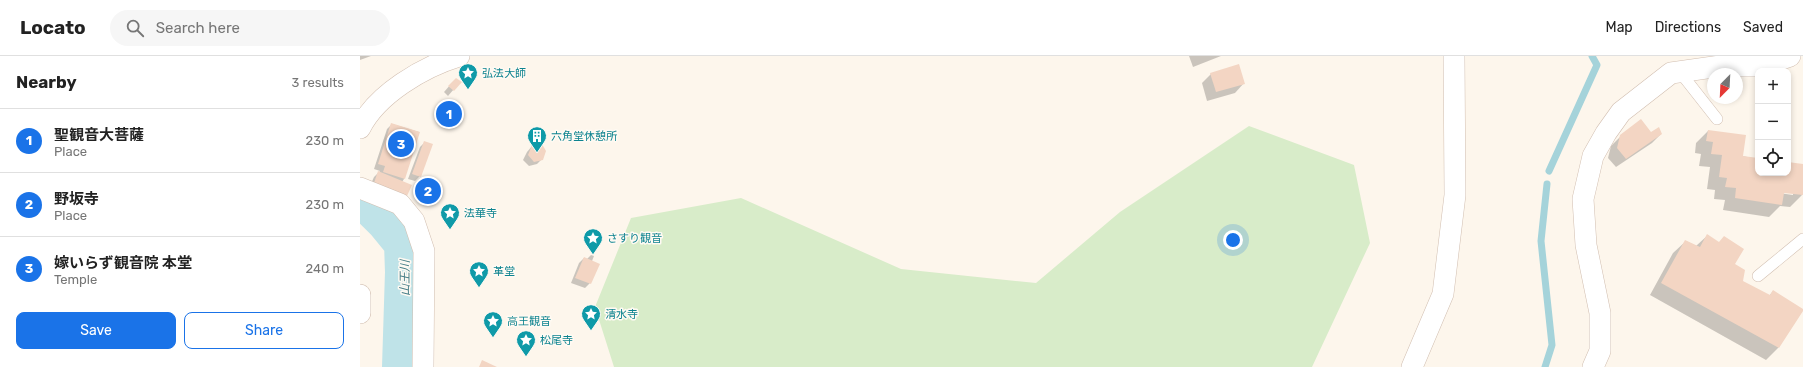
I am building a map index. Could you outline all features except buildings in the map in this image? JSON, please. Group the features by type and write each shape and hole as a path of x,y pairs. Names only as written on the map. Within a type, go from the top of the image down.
{"street":[{"path":"1412,367 1443,294 1455,195 1454,56"},
{"path":"1593,367 1600,351 1600,313 1586,245 1583,199 1593,156 1606,133 1621,112 1671,73 1720,66 1761,66 1790,56"},
{"path":"360,128 371,110 391,91 415,76 452,57"},
{"path":"360,188 400,204 414,221 424,251 423,367"},
{"path":"360,296 360,313"}],"lane":[{"path":"1680,72 1717,119"},
{"path":"1758,276 1803,239"}],"green space":[{"path":"1249,126 1354,165 1370,243 1312,367 614,367 595,307 631,218 741,198 901,269 1036,283 1120,212"}],"waterway":[{"path":"1549,171 1597,65 1592,56"},
{"path":"1545,367 1552,345 1541,241 1547,184"},
{"name":"山王川","path":"368,202 387,221 405,243 406,272 403,367"}],"place":[{"name":"弘法大師","path":"468,90"},
{"name":"聖観音大菩薩","path":"449,114"},
{"name":"嫁いらず観音院 本堂","path":"401,144"},
{"name":"六角堂休憩所","path":"537,153"},
{"name":"野坂寺","path":"428,191"},
{"name":"法華寺","path":"450,230"},
{"name":"さすり観音","path":"593,255"},
{"name":"革堂","path":"479,288"},
{"name":"清水寺","path":"591,331"},
{"name":"高王観音","path":"493,338"},
{"name":"松尾寺","path":"526,357"}]}
